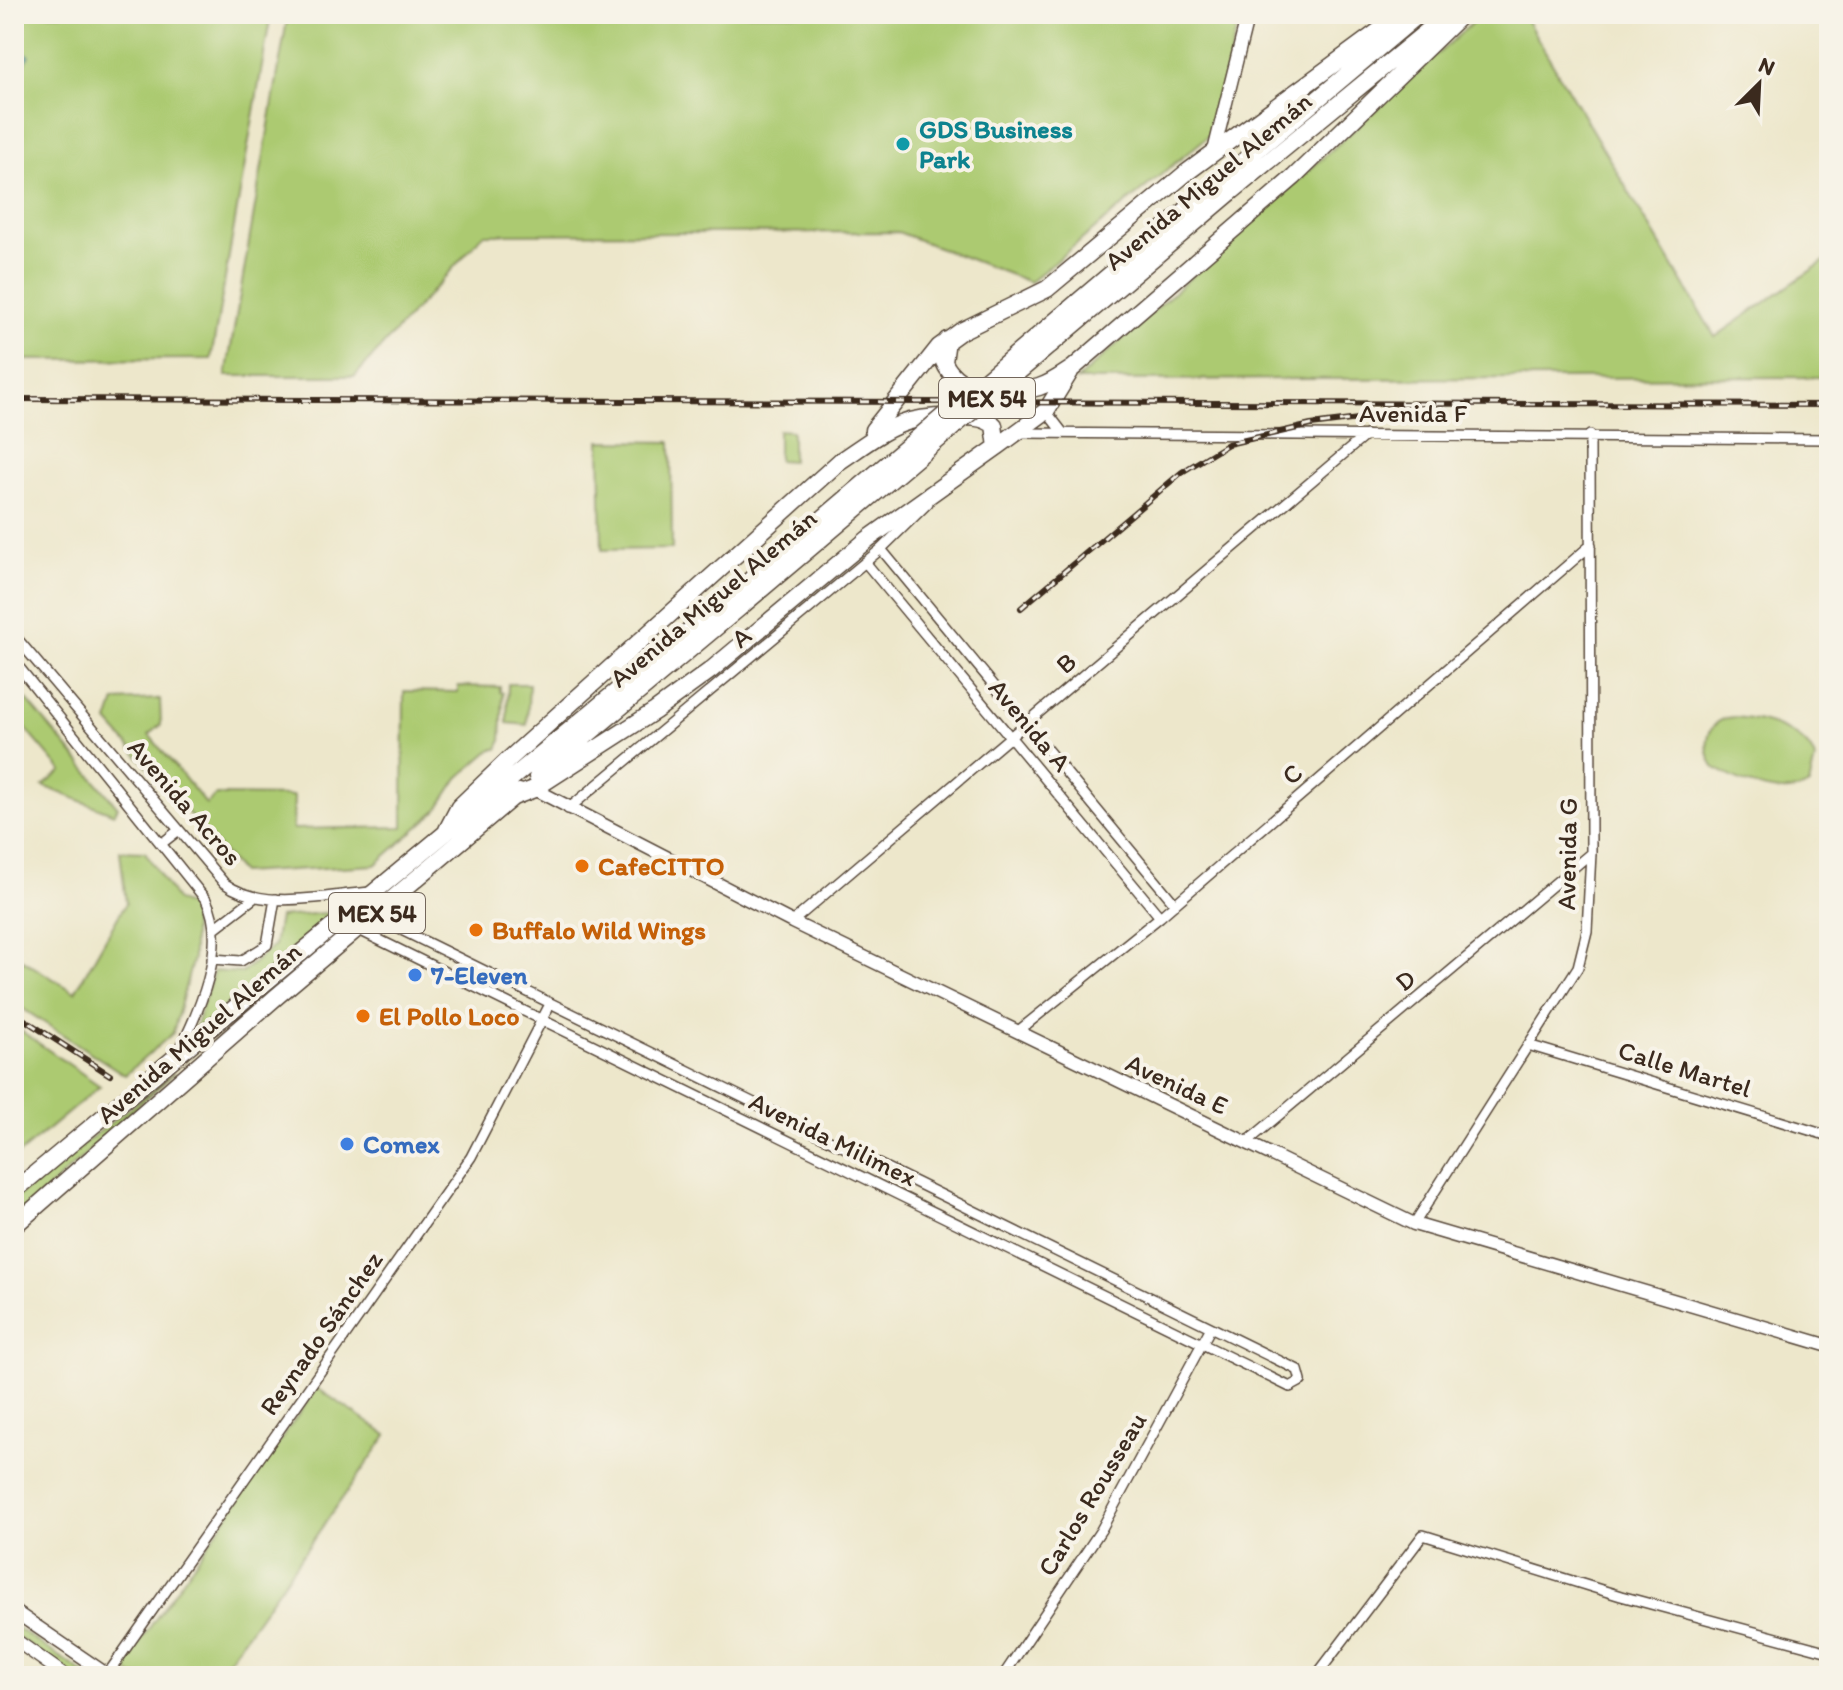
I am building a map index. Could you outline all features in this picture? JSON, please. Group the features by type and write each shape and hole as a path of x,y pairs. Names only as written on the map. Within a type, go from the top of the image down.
{"highway":[{"path":"447,830 459,807 507,761 884,420 932,355 947,340 1047,289 1214,151 1402,14"},
{"name":"Avenida Miguel Alemán","path":"14,1226 1419,14"},
{"name":"Avenida Miguel Alemán","path":"14,1191 447,830 740,598 1448,14"},
{"path":"947,340 943,356 947,370 959,383 968,387 1031,389 1073,368 1294,177 1462,14"},
{"path":"513,797 534,789 678,695 868,539 938,493 997,440 1019,433 1046,411 1073,368"},
{"path":"840,461 888,429 917,417 980,418 994,425 997,440"}],"main road":[{"path":"1214,151 1248,14"},
{"name":"Avenida E","path":"534,789 792,922 1414,1224 1829,1346"},
{"path":"14,1614 108,1675"},
{"path":"14,1639 66,1676"}],"street":[{"path":"1046,411 1063,433"},
{"name":"Avenida F","path":"1019,433 1829,439"},
{"name":"B","path":"792,922 1366,435"},
{"name":"Avenida G","path":"1414,1224 1583,957 1591,853 1590,435"},
{"name":"A","path":"568,809 881,549 938,493"},
{"name":"C","path":"1017,1032 1160,917 1591,545"},
{"name":"Avenida A","path":"881,549 1175,904"},
{"name":"Avenida A","path":"865,562 1160,917"},
{"name":"Avenida Acros","path":"14,635 224,883 238,893 254,898 372,892"},
{"name":"Avenida Acros","path":"14,661 206,900 215,928 212,959 187,1034 174,1060"},
{"path":"129,804 146,791"},
{"path":"1094,838 1110,825"},
{"path":"161,844 179,830"},
{"name":"D","path":"1247,1142 1591,853"},
{"path":"215,928 254,898"},
{"path":"212,959 241,961 267,945 275,899"},
{"name":"Avenida Milimex","path":"357,929 1202,1345 1290,1387 1301,1381 1298,1370 373,916"},
{"name":"Reynado Sánchez","path":"108,1675 471,1157 550,1004"},
{"name":"Calle Martel","path":"1528,1045 1829,1136"},
{"name":"Carlos Rousseau","path":"1003,1676 1101,1530 1210,1329"},
{"path":"1316,1676 1423,1535 1634,1599 1829,1652"}],"green space":[{"path":"14,14 271,14 211,359 14,360"},
{"path":"288,14 1240,14 1212,133 1030,282 898,232 484,234 355,376 226,376"},
{"path":"1482,14 1523,14 1715,337 1829,258 1829,377 1077,380"},
{"path":"778,430 792,431 792,461 778,460"},
{"path":"600,441 671,442 672,549 602,550"},
{"path":"508,684 529,684 527,725 507,723"},
{"path":"458,686 500,687 503,693 498,749 492,749 458,778 437,810 375,865 241,873 108,722 115,701 160,699 161,725 149,735 206,804 216,795 294,796 293,829 403,827 404,691 458,692"},
{"path":"14,699 27,700 118,807 114,814 43,786 62,771 14,715"},
{"path":"1735,717 1782,728 1803,741 1815,759 1809,785 1787,791 1761,788 1714,767 1708,750 1709,734 1718,722"},
{"path":"120,851 145,852 177,901 193,907 193,958 173,1033 125,1075 14,1003 14,955 75,992 126,903"},
{"path":"337,912 193,1034 214,971 242,973 274,945 279,917"},
{"path":"14,1026 100,1086 14,1158"},
{"path":"174,1073 14,1220 14,1199"},
{"path":"317,1388 387,1435 217,1676 134,1676 122,1667"},
{"path":"14,1626 88,1676 73,1676 14,1635"}],"water":[{"path":"14,45 29,55 19,77 14,76"}],"railway":[{"path":"14,399 1829,405"},
{"path":"1021,608 1182,472 1228,444 1311,425 1414,412"},
{"path":"14,1013 110,1075"}],"place":[{"name":"GDS Business Park","path":"903,144"},
{"name":"CafeCITTO","path":"582,866"},
{"name":"Buffalo Wild Wings","path":"476,930"},
{"name":"7-Eleven","path":"415,975"},
{"name":"El Pollo Loco","path":"363,1016"},
{"name":"Comex","path":"347,1144"}]}
